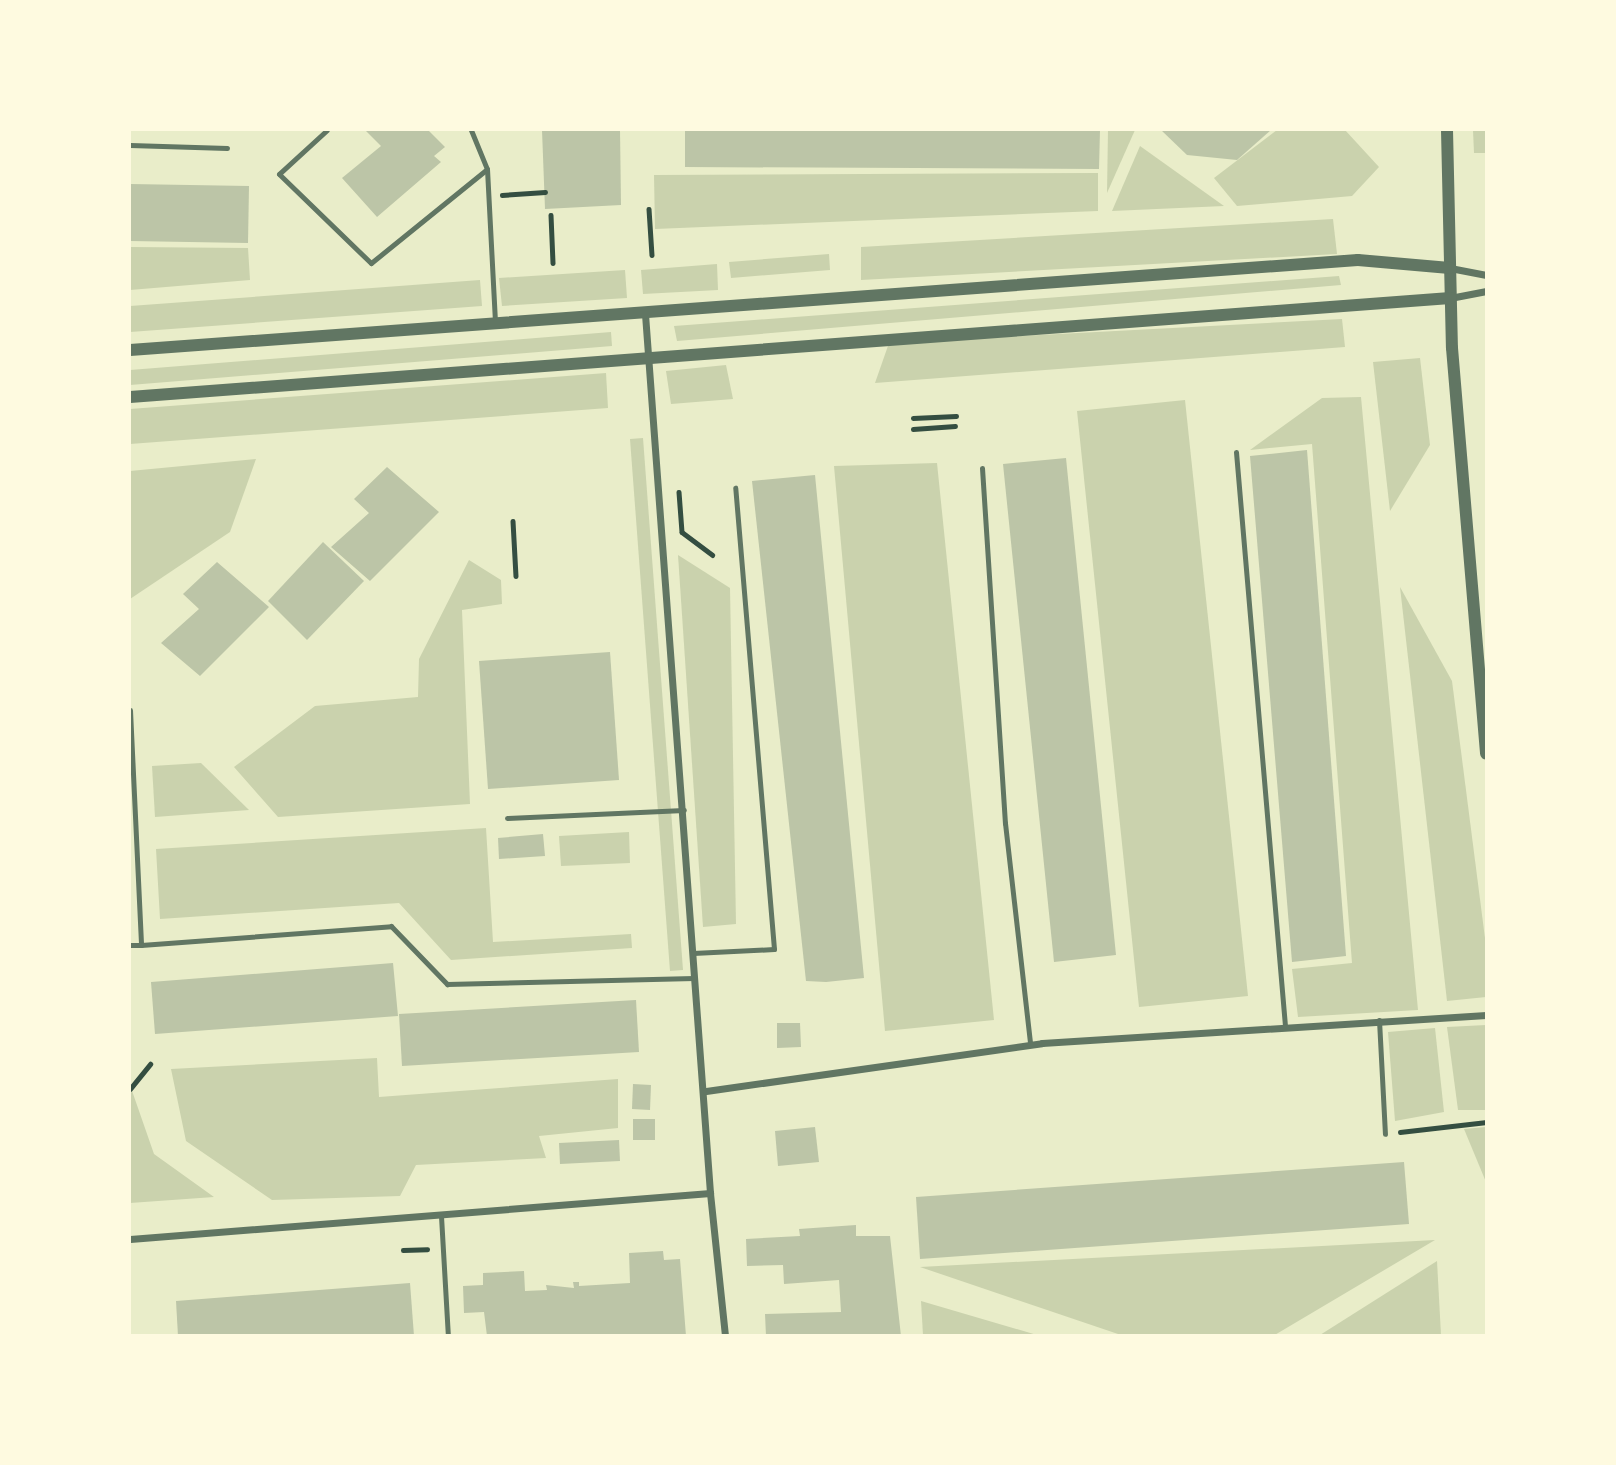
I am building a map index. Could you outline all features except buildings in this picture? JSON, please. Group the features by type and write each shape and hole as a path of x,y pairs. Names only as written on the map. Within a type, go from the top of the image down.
{"street":[{"path":"1447,130 1450,298 1486,754"},
{"path":"130,350 1358,260 1450,268 1486,275"},
{"path":"130,397 1450,298 1486,291"},
{"path":"645,314 684,810 694,978 706,1091 710,1193 725,1335"},
{"path":"706,1091 1030,1044 1486,1015"},
{"path":"130,1239 710,1193"}],"lane":[{"path":"327,130 279,174 371,263 487,169"},
{"path":"471,130 487,169 495,325"},
{"path":"130,145 227,148"},
{"path":"1236,452 1285,1026"},
{"path":"982,468 1005,824 1030,1044"},
{"path":"693,953 774,949 735,488"},
{"path":"130,710 141,945"},
{"path":"507,818 684,810"},
{"path":"130,945 391,926 447,984 694,978"},
{"path":"1379,1020 1385,1134"},
{"path":"440,1216 448,1335"}],"path":[{"path":"649,209 652,255"},
{"path":"551,215 553,262"},
{"path":"913,418 956,415"},
{"path":"913,429 955,426"},
{"path":"679,492 682,532 712,555"},
{"path":"513,521 516,576"},
{"path":"130,1089 150,1064"},
{"path":"1385,1134 1486,1122"},
{"path":"403,1250 427,1249"}],"green space":[{"path":"1108,130 1135,130 1107,193"},
{"path":"1277,130 1345,130 1379,167 1352,196 1237,206 1214,178"},
{"path":"1473,130 1486,130 1486,153 1474,153"},
{"path":"1140,146 1224,206 1112,211"},
{"path":"1098,173 1098,211 655,229 654,175"},
{"path":"1333,219 1337,254 861,280 861,247"},
{"path":"130,247 248,248 250,280 130,290"},
{"path":"829,254 830,270 731,278 729,262"},
{"path":"717,264 718,290 643,294 641,270"},
{"path":"625,270 627,298 502,306 499,278"},
{"path":"1339,276 1341,285 677,341 674,326"},
{"path":"480,280 482,306 130,332 130,306"},
{"path":"1342,319 1345,347 875,383 889,343"},
{"path":"611,332 612,346 130,385 130,370"},
{"path":"1420,358 1430,445 1390,511 1373,362"},
{"path":"726,365 733,399 671,404 666,371"},
{"path":"606,373 608,408 130,444 130,409"},
{"path":"1361,397 1418,1010 1298,1017 1292,969 1352,963 1312,444 1250,450 1322,398"},
{"path":"1185,400 1248,996 1139,1007 1077,411"},
{"path":"643,438 683,970 670,971 630,439"},
{"path":"256,459 230,532 130,599 130,471"},
{"path":"937,463 994,1020 885,1031 834,466"},
{"path":"678,555 730,588 736,924 703,927"},
{"path":"469,560 501,580 502,604 462,610 470,804 278,817 234,767 315,706 418,697 419,659"},
{"path":"1400,587 1452,681 1486,946 1486,997 1447,1001"},
{"path":"201,763 249,810 155,817 152,766"},
{"path":"486,828 493,942 631,934 632,948 451,960 399,903 160,919 156,849"},
{"path":"629,832 630,863 561,866 559,836"},
{"path":"1486,1025 1486,1110 1458,1110 1447,1027"},
{"path":"1435,1028 1444,1112 1395,1121 1388,1032"},
{"path":"377,1058 379,1097 618,1079 618,1128 539,1136 546,1158 416,1165 400,1196 272,1200 186,1141 171,1069"},
{"path":"130,1085 154,1154 214,1197 130,1203"},
{"path":"1486,1127 1486,1182 1464,1129"},
{"path":"1435,1240 1273,1336 1121,1335 920,1267"},
{"path":"1437,1261 1441,1335 1320,1335"},
{"path":"921,1301 1037,1335 923,1335"}]}
